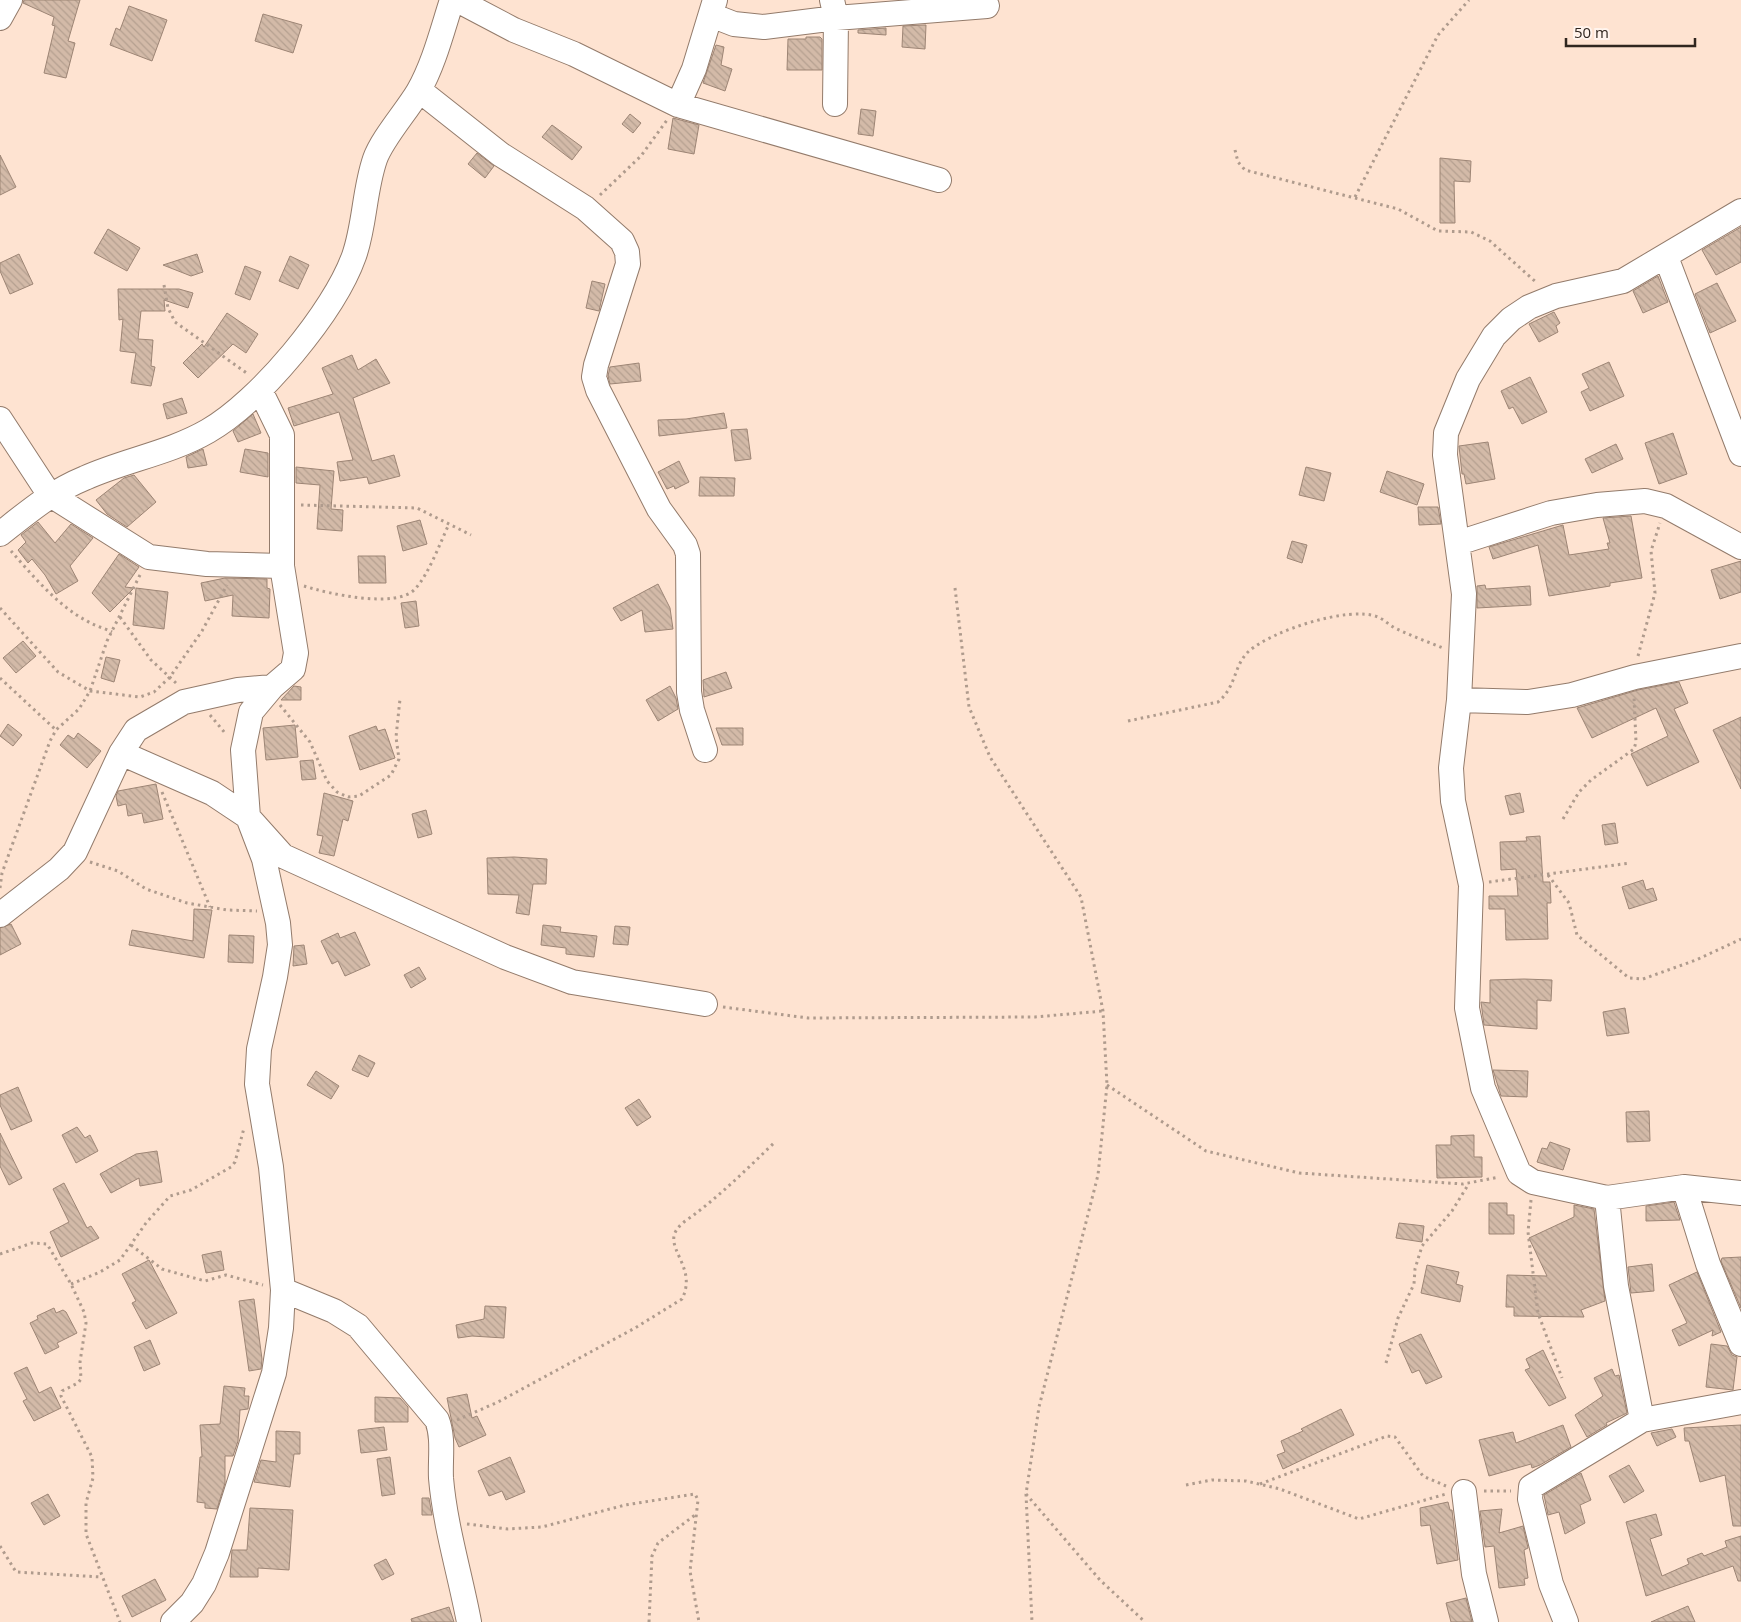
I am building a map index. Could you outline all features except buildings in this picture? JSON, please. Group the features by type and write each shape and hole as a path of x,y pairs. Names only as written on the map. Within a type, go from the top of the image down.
{"street":[{"path":"0,18 10,0"},
{"path":"3,540 49,494 86,477 178,446 209,430 260,390 328,309 354,255 376,158 419,90 436,50 452,0"},
{"path":"457,0 514,30 574,54 678,106 940,180"},
{"path":"678,106 694,69 713,7 734,24 764,27 834,9 987,6"},
{"path":"834,9 835,104"},
{"path":"419,90 500,154 585,208 622,240 627,252 628,264 596,365 594,377 598,390 659,509 685,545 688,554 687,624 689,692 692,710 705,750"},
{"path":"1741,211 1623,281 1556,296 1529,307 1494,336 1468,379 1446,433 1445,455 1464,594 1459,700 1450,768 1453,800 1471,885 1467,1008 1483,1088 1526,1178 1606,1198 1684,1187 1741,1193"},
{"path":"1666,257 1741,454"},
{"path":"173,1622 192,1603 204,1584 217,1553 274,1373 283,1290 271,1166 257,1084 258,1049 275,977 280,945 276,911 264,859 248,817 243,758 251,712 268,691 293,669 296,663 292,623 283,573 282,435 260,390"},
{"path":"0,419 49,494 148,557 237,565 283,573"},
{"path":"1458,542 1560,511 1630,501 1645,501 1666,506 1741,547"},
{"path":"1459,700 1528,702 1572,695 1635,677 1741,656"},
{"path":"0,915 59,869 75,852 121,753 136,730 184,702 238,690 268,691"},
{"path":"121,753 212,793 248,817 283,856 505,957 572,982 705,1004"},
{"path":"1684,1187 1708,1264 1741,1344"},
{"path":"1606,1198 1616,1286 1642,1420"},
{"path":"283,1290 334,1311 358,1326 429,1409 441,1429 441,1477 448,1522 469,1622"},
{"path":"1566,1622 1551,1584 1530,1499 1531,1488 1642,1420 1741,1402"},
{"path":"1461,1492 1474,1574 1486,1622"}],"path":[{"path":"1355,197 1438,35 1469,0"},
{"path":"585,208 641,156 678,106"},
{"path":"1235,150 1238,162 1246,170 1398,209 1438,231 1471,232 1490,241 1529,278 1556,296"},
{"path":"164,285 168,308 175,322 246,371 260,390"},
{"path":"283,504 417,508 471,535"},
{"path":"1563,819 1579,792 1591,780 1634,749 1636,742 1635,677 1639,649 1655,593 1651,551 1666,506"},
{"path":"283,573 313,589 383,600 401,598 416,588 449,524"},
{"path":"3,540 44,587 86,621 112,632"},
{"path":"0,888 2,873 56,730 79,709 90,691 112,632 148,557"},
{"path":"0,608 58,672 90,691 140,697 154,692 170,677 202,631 237,565"},
{"path":"955,588 969,707 990,757 1081,897 1103,1010 1107,1085 1098,1175 1039,1407 1026,1494 1032,1622"},
{"path":"1128,721 1218,702 1228,693 1242,659 1250,650 1280,632 1304,623 1359,614 1377,617 1397,629 1462,656"},
{"path":"120,617 151,660 220,725 243,758"},
{"path":"0,678 56,730"},
{"path":"268,691 310,742 327,781 337,792 348,797 359,796 391,775 398,759 396,736 400,699"},
{"path":"152,766 210,907"},
{"path":"75,852 95,866 118,871 146,889 187,903 227,910 276,911"},
{"path":"1471,885 1630,862"},
{"path":"1548,875 1569,903 1577,935 1629,978 1642,979 1696,960 1741,939"},
{"path":"705,1004 808,1018 1036,1017 1103,1010"},
{"path":"1107,1085 1206,1152 1299,1173 1469,1184 1526,1178 1528,1232 1538,1313 1562,1378"},
{"path":"72,1284 100,1272 120,1260 160,1205 170,1196 191,1190 231,1167 235,1162 244,1125"},
{"path":"441,1429 465,1415 506,1398 635,1328 682,1299 686,1291 686,1276 682,1260 674,1243 674,1235 680,1226 715,1199 775,1142"},
{"path":"1386,1363 1398,1318 1414,1284 1415,1269 1422,1246 1452,1211 1469,1184"},
{"path":"0,1254 32,1243 47,1244 72,1284 86,1322 80,1362 81,1379 78,1384 62,1391 61,1396 92,1457 93,1478 86,1504 86,1534 120,1622"},
{"path":"131,1245 162,1269 205,1281 226,1275 283,1290"},
{"path":"1260,1484 1387,1436 1395,1437 1423,1476 1461,1492"},
{"path":"1186,1485 1212,1480 1246,1481 1280,1489 1359,1519 1461,1492 1531,1488"},
{"path":"448,1522 508,1529 542,1527 625,1505 691,1494 696,1495 690,1571 699,1622"},
{"path":"1026,1494 1100,1580 1145,1622"},
{"path":"649,1622 652,1556 658,1543 696,1514"},
{"path":"0,1546 16,1572 102,1576"}]}
